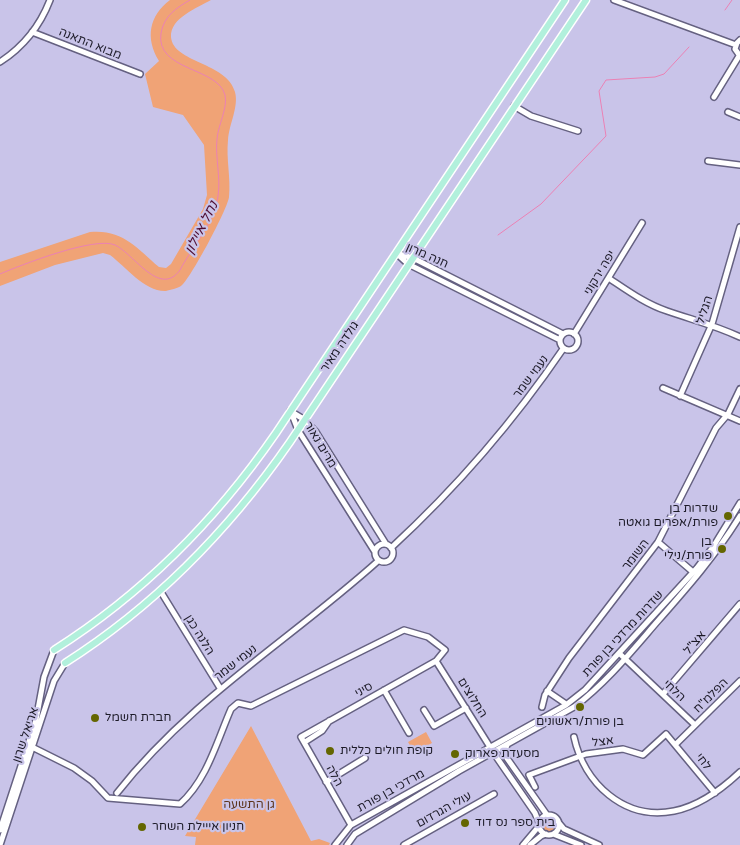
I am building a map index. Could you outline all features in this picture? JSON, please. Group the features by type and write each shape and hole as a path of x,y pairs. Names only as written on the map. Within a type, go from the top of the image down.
{"main road":[{"name":"גולדה מאיר","path":"54,650 121,603 185,546 235,489 290,411 565,0"},
{"name":"גולדה מאיר","path":"65,663 119,626 161,592 229,524 305,420 586,0"}],"street":[{"path":"0,62 17,50 32,32 43,17 50,0"},
{"path":"614,0 736,45"},
{"name":"מבוא התאנה","path":"32,32 140,74"},
{"path":"714,97 739,56 735,49 740,40"},
{"path":"514,106 531,116 578,131"},
{"path":"728,112 740,117"},
{"path":"708,161 740,165"},
{"name":"יפה ירקוני","path":"574,334 610,279 642,223"},
{"name":"הגליל","path":"680,396 712,324 740,227"},
{"name":"חנה מרון","path":"396,253 413,258 563,334"},
{"name":"חנה מרון","path":"396,253 408,264 560,340"},
{"path":"610,279 643,301 666,311 712,324 740,337"},
{"path":"567,332 574,334 578,340 576,347 570,351 563,349 560,340 563,334 567,332"},
{"name":"נעמי שמר","path":"391,548 469,470 511,419 563,349"},
{"path":"663,388 728,414 740,421"},
{"name":"השומר","path":"542,707 548,691 593,625 658,542 740,389"},
{"name":"מרים נאור","path":"290,411 305,420 316,432 386,544"},
{"name":"מרים נאור","path":"290,411 298,430 375,552"},
{"name":"שדרות מרדכי בן פורת","path":"491,749 566,704 585,690 694,572 713,547 740,502"},
{"name":"שדרות מרדכי בן פורת","path":"491,749 507,744 574,707 590,695 625,659 718,550 740,516"},
{"path":"658,542 694,572"},
{"path":"386,544 391,548 393,556 390,560 385,563 378,561 375,552 379,546 386,544"},
{"name":"נעמי שמר","path":"117,793 162,741 220,688 312,617 378,561"},
{"name":"הלנה כגן","path":"161,592 220,688"},
{"name":"אצ\"ל","path":"663,694 740,604"},
{"path":"30,746 74,768 92,781 108,798 180,804 191,795 202,776 231,709 238,703 251,706 404,630 428,637 445,650 436,661"},
{"name":"אריאל שרון","path":"0,845 30,746 41,702 44,677 54,650"},
{"name":"הלחי","path":"620,654 695,725"},
{"name":"סיני","path":"301,737 436,661"},
{"name":"החלוצים","path":"436,661 491,749 537,816 539,825"},
{"name":"אריאל שרון","path":"0,830 54,681 65,663"},
{"name":"הפלמ\"ח","path":"695,725 740,681"},
{"path":"384,690 409,733"},
{"path":"548,691 566,704"},
{"path":"424,710 434,726 466,708"},
{"path":"305,742 322,732 330,721"},
{"path":"676,744 695,725"},
{"name":"אצל","path":"578,756 623,749 643,755 666,734 676,744"},
{"name":"הלה","path":"301,737 351,825"},
{"path":"574,737 578,756 594,781 610,797 628,807 649,813 674,811 714,793 740,772"},
{"path":"507,744 504,754 547,815"},
{"name":"לחי","path":"676,744 714,793"},
{"path":"347,845 355,834 491,749"},
{"name":"מרדכי בן פורת","path":"335,845 351,825 491,749"},
{"path":"520,791 528,775 578,756"},
{"path":"326,782 366,758"},
{"path":"529,776 535,788"},
{"name":"עולי הגרדום","path":"404,845 494,794"},
{"path":"523,845 539,825 542,818 547,815 554,816 564,829 599,845"},
{"path":"530,845 541,836 557,830 559,823"},
{"path":"539,825 550,834 581,845"}],"green space":[{"path":"170,0 211,0 185,14 175,24 171,37 174,46 181,52 222,74 230,82 236,98 228,140 229,197 216,228 200,258 181,286 166,291 158,290 143,283 110,255 103,253 55,265 0,286 0,262 90,232 111,233 120,236 135,246 159,267 166,268 171,264 203,209 207,195 204,145 183,115 153,107 145,74 159,61 152,44 151,28 157,13"},
{"name":"גן התשעה","path":"251,726 311,841 319,839 330,843 329,845 195,845 196,837 185,836"},
{"path":"426,732 432,743 414,753 408,742"},
{"path":"549,817 555,819 557,825 555,831 549,833 543,831 541,825 543,819"}],"waterway":[{"name":"נחל איילון","path":"0,274 58,253 92,244 105,243 115,245 156,277 164,279 172,277 180,270 208,225 216,206 219,189 217,139 226,100 220,86 167,55 162,45 161,33 168,17 175,9 190,0"},
{"path":"725,10 732,0"},
{"path":"498,235 541,204 606,136 599,91 606,80 655,77 664,74 689,47"}],"place":[{"name":"שדרות בן פורת/אפרים גואטה","path":"728,516"},
{"name":"בן פורת/נילי","path":"722,549"},
{"name":"בן פורת/ראשונים","path":"580,707"},
{"name":"חברת חשמל","path":"95,718"},
{"name":"קופת חולים כללית","path":"330,751"},
{"name":"מסעדת פארוק","path":"455,754"},
{"name":"בית ספר נס דוד","path":"465,823"},
{"name":"חניון אייילת השחר","path":"142,827"}]}
